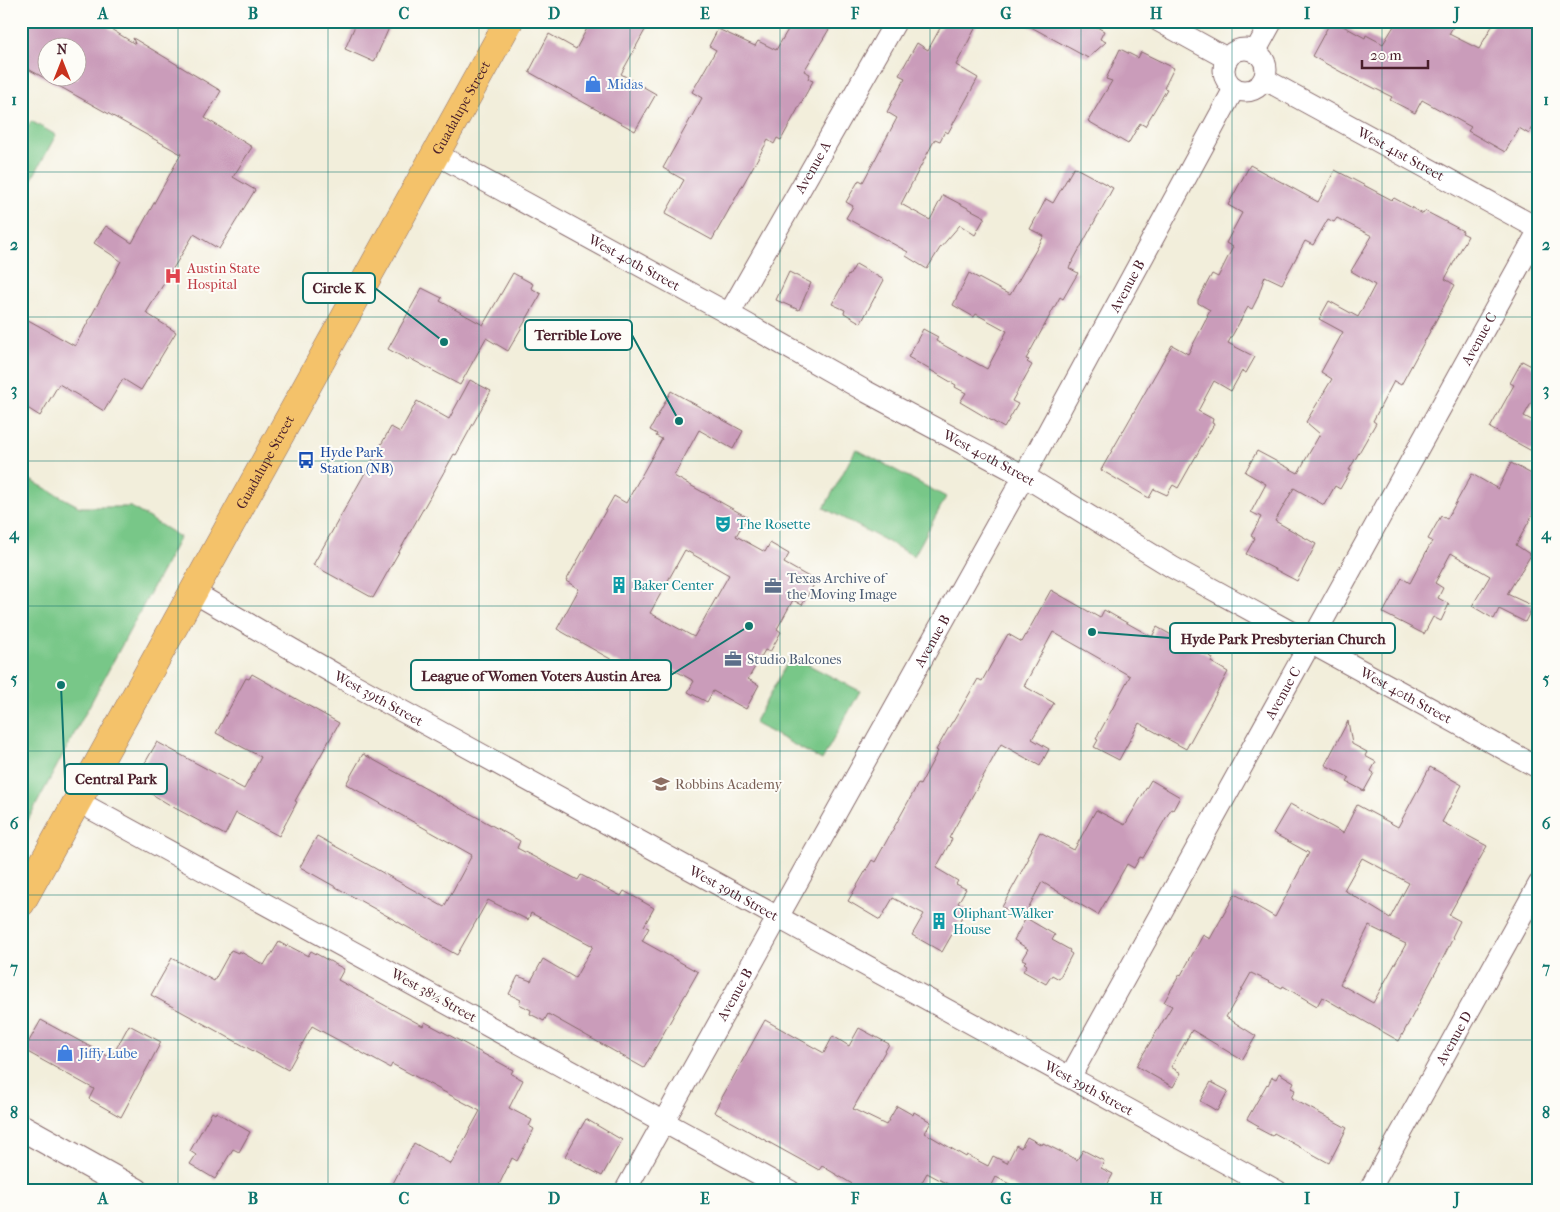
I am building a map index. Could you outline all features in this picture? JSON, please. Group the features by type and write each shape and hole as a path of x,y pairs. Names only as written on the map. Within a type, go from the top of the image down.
{"main road":[{"name":"Guadalupe Street","path":"21,902 509,21"}],"street":[{"name":"Avenue A","path":"729,314 896,21"},
{"path":"1159,21 1226,58"},
{"path":"1255,52 1272,21"},
{"path":"1249,49 1255,52 1266,66 1261,85 1255,90 1241,92 1234,90 1224,79 1223,72 1226,58 1236,50 1249,49"},
{"name":"West 41st Street","path":"1264,79 1539,230"},
{"name":"Avenue B","path":"625,1191 1024,476 1234,90"},
{"name":"West 40th Street","path":"436,154 729,314 867,392 1024,476 1172,567 1539,768"},
{"name":"Avenue C","path":"1070,1077 1539,230"},
{"name":"West 39th Street","path":"193,592 340,677 1276,1191"},
{"name":"West 38½ Street","path":"77,801 790,1191"},
{"name":"Avenue D","path":"1369,1191 1539,884"},
{"path":"21,1127 136,1191"}],"green space":[{"path":"31,121 56,135 27,188 21,185 21,138"},
{"path":"856,449 946,497 914,556 824,508"},
{"path":"21,475 80,507 131,507 180,537 21,833"},
{"path":"791,656 860,691 822,760 754,723"}],"building":[{"path":"21,21 98,21 135,44 133,38 221,91 205,118 252,147 233,177 255,190 219,249 194,234 146,313 176,332 141,390 123,379 104,411 59,384 40,416 21,404 21,316 75,346 121,261 94,243 106,226 132,243 181,154 62,88 88,88 88,38 38,38 38,74 21,65"},
{"path":"357,21 392,21 374,62 345,49"},
{"path":"591,21 650,21 621,74 656,94 635,131 529,72 549,34 576,49"},
{"path":"793,21 834,21 804,71 810,74 808,79 813,81 781,140 777,138 774,144 768,140 712,240 665,214 684,180 663,168 702,98 692,92 716,50 709,46 718,29 755,46 758,41 776,50"},
{"path":"944,21 979,21 956,65 978,78 948,133 945,131 940,141 935,139 901,204 930,220 943,195 985,217 975,235 960,225 940,248 927,269 906,256 908,252 846,218 853,206 846,202 859,180 863,182 897,118 887,112 905,78 899,75 917,43 928,50"},
{"path":"1020,21 1086,21 1104,31 1100,39 1106,42 1088,58"},
{"path":"1331,21 1365,38 1366,35 1383,44 1397,21 1456,21 1449,34 1479,49 1495,21 1539,21 1539,117 1529,134 1519,128 1505,152 1468,131 1471,127 1422,100 1415,113 1390,100 1392,97 1361,83 1312,56"},
{"path":"1120,49 1138,58 1141,52 1174,68 1164,88 1167,89 1145,126 1140,123 1128,144 1088,121 1112,81 1106,79"},
{"path":"1250,165 1318,202 1335,170 1392,200 1394,198 1423,214 1425,211 1463,231 1462,233 1468,236 1445,279 1455,285 1401,385 1394,381 1373,421 1376,423 1340,489 1335,486 1324,505 1294,488 1275,521 1316,544 1297,581 1246,554 1255,538 1251,536 1261,517 1251,512 1266,484 1245,472 1257,451 1298,473 1320,434 1306,422 1332,379 1321,372 1343,332 1319,319 1329,301 1358,317 1375,285 1351,271 1372,236 1337,218 1334,222 1328,219 1313,245 1305,241 1282,284 1265,276 1252,309 1248,307 1228,343 1255,357 1246,373 1242,371 1231,391 1214,381 1198,411 1213,419 1212,423 1214,424 1178,488 1173,485 1167,495 1154,489 1149,498 1101,470 1172,345 1188,354 1208,316 1210,310 1198,303 1198,300 1212,274 1218,277 1233,247 1226,243 1242,213 1228,205"},
{"path":"1074,167 1113,188 1069,268 1078,273 1063,299 1060,297 1026,359 1032,365 1012,401 1018,404 1004,428 960,402 966,393 955,387 956,385 908,357 923,329 938,337 936,341 987,369 1007,331 976,314 974,317 953,305 969,273 1010,295 1044,236 1030,229 1046,199 1053,203"},
{"path":"856,264 884,280 861,323 844,313 845,310 832,304"},
{"path":"789,272 811,283 799,310 776,300"},
{"path":"513,273 533,284 531,288 541,294 508,351 486,338 460,385 388,349 422,288 442,298 440,301 483,325"},
{"path":"1522,361 1539,370 1539,389 1524,416 1539,424 1539,455 1490,428 1514,385 1510,383"},
{"path":"470,380 491,391 373,598 313,565 391,427 400,432 417,401 449,419"},
{"name":"Baker Center","path":"671,391 743,431 733,449 699,430 674,476 747,517 736,536 765,552 770,543 789,554 784,563 816,581 802,605 793,600 777,629 781,632 770,652 765,650 748,679 759,685 746,709 713,691 707,702 688,692 694,681 665,665 655,684 557,629 579,589 566,581 614,496 626,503 662,439 650,430","holes":["685,550 729,575 694,637 650,613"]},
{"path":"1511,463 1539,478 1539,503 1516,545 1531,555 1507,594 1533,606 1525,622 1499,609 1494,619 1472,606 1490,576 1451,553 1435,583 1443,588 1438,598 1449,604 1441,621 1433,617 1424,634 1383,613 1402,578 1410,583 1432,541 1428,539 1441,516 1447,519 1472,474 1498,489"},
{"path":"1051,590 1100,618 1104,610 1152,637 1157,627 1213,658 1211,662 1228,672 1186,749 1139,723 1119,760 1094,747 1098,740 1096,739 1130,676 1053,632 1024,686 1054,703 1032,739 1049,749 1040,766 1001,744 949,838 952,839 936,868 958,881 956,884 966,889 958,903 967,908 942,952 912,935 924,914 893,898 880,920 848,901 872,860 875,862 918,784 920,785 938,751 936,750 978,679 982,681 1008,634 1022,642"},
{"path":"252,674 339,723 295,801 297,802 279,836 236,813 225,835 145,790 156,770 145,763 157,742 244,789 261,757 216,733 246,678 249,679"},
{"path":"1348,721 1352,744 1367,752 1365,756 1376,762 1371,771 1374,773 1364,791 1347,782 1350,778 1325,765"},
{"path":"363,754 520,841 517,848 578,880 581,875 621,896 624,891 654,908 644,926 649,928 642,941 698,972 644,1068 548,1014 544,1021 530,1014 531,1010 519,1004 521,1000 509,994 518,976 531,981 543,959 575,978 593,946 531,913 528,920 488,900 457,955 300,867 317,836 444,907 472,855 346,784"},
{"path":"1430,767 1462,785 1442,822 1487,846 1449,915 1460,921 1453,938 1399,1041 1322,997 1317,1006 1283,986 1282,988 1251,973 1226,1017 1256,1036 1242,1060 1192,1030 1171,1067 1181,1073 1173,1087 1136,1066 1172,1006 1164,1002 1180,974 1203,935 1210,939 1235,894 1275,917 1309,853 1273,833 1290,804 1343,833 1357,805 1398,827","holes":["1362,858 1409,883 1390,918 1344,890","1369,926 1406,944 1373,1003 1340,984"]},
{"path":"1151,780 1180,797 1143,858 1140,857 1134,868 1127,864 1098,915 1042,882 1023,918 1002,907 1029,858 1027,857 1040,832 1074,850 1096,810 1125,825"},
{"path":"1026,918 1055,935 1052,940 1070,950 1069,952 1072,954 1059,979 1052,975 1046,984 1023,971 1027,965 1024,963 1026,961 1022,959 1028,949 1014,940"},
{"path":"279,942 308,956 311,951 344,969 338,980 423,1026 425,1022 513,1070 511,1074 523,1080 509,1108 532,1120 529,1126 534,1129 517,1161 512,1158 496,1191 389,1191 414,1143 451,1164 480,1111 392,1064 390,1068 312,1026 288,1070 151,995 172,958 214,981 231,950 238,953 239,951 264,965"},
{"path":"41,1020 111,1058 129,1025 161,1042 121,1117 89,1099 94,1089 24,1050"},
{"path":"765,1020 824,1053 833,1036 849,1046 859,1028 889,1044 853,1109 886,1125 897,1106 913,1115 914,1112 931,1122 925,1133 966,1157 967,1155 988,1166 993,1156 1007,1163 1016,1145 1021,1148 1027,1137 1077,1160 1083,1150 1104,1161 1101,1168 1113,1174 1104,1191 1023,1191 996,1177 989,1191 961,1191 927,1173 917,1191 864,1191 822,1166 819,1170 714,1112"},
{"path":"1279,1073 1294,1082 1291,1088 1295,1090 1291,1098 1347,1128 1329,1163 1274,1133 1272,1136 1257,1128 1259,1126 1247,1119 1267,1084 1272,1077 1276,1079"},
{"path":"1211,1082 1228,1091 1217,1111 1200,1101"},
{"path":"212,1112 215,1114 216,1112 250,1132 239,1152 233,1149 215,1179 190,1164 196,1155 190,1151"},
{"path":"586,1119 622,1140 602,1176 565,1156"}],"place":[{"name":"Midas","path":"593,84"},
{"name":"Austin State Hospital","path":"173,276"},
{"name":"Circle K","path":"444,342"},
{"name":"Terrible Love","path":"679,421"},
{"name":"Hyde Park Station (NB)","path":"306,460"},
{"name":"The Rosette","path":"723,524"},
{"name":"Baker Center","path":"619,585"},
{"name":"Texas Archive of the Moving Image","path":"773,586"},
{"name":"League of Women Voters Austin Area","path":"749,626"},
{"name":"Hyde Park Presbyterian Church","path":"1092,632"},
{"name":"Studio Balcones","path":"733,659"},
{"name":"Central Park","path":"61,685"},
{"name":"Robbins Academy","path":"661,784"},
{"name":"Oliphant-Walker House","path":"939,921"},
{"name":"Jiffy Lube","path":"65,1053"}]}
